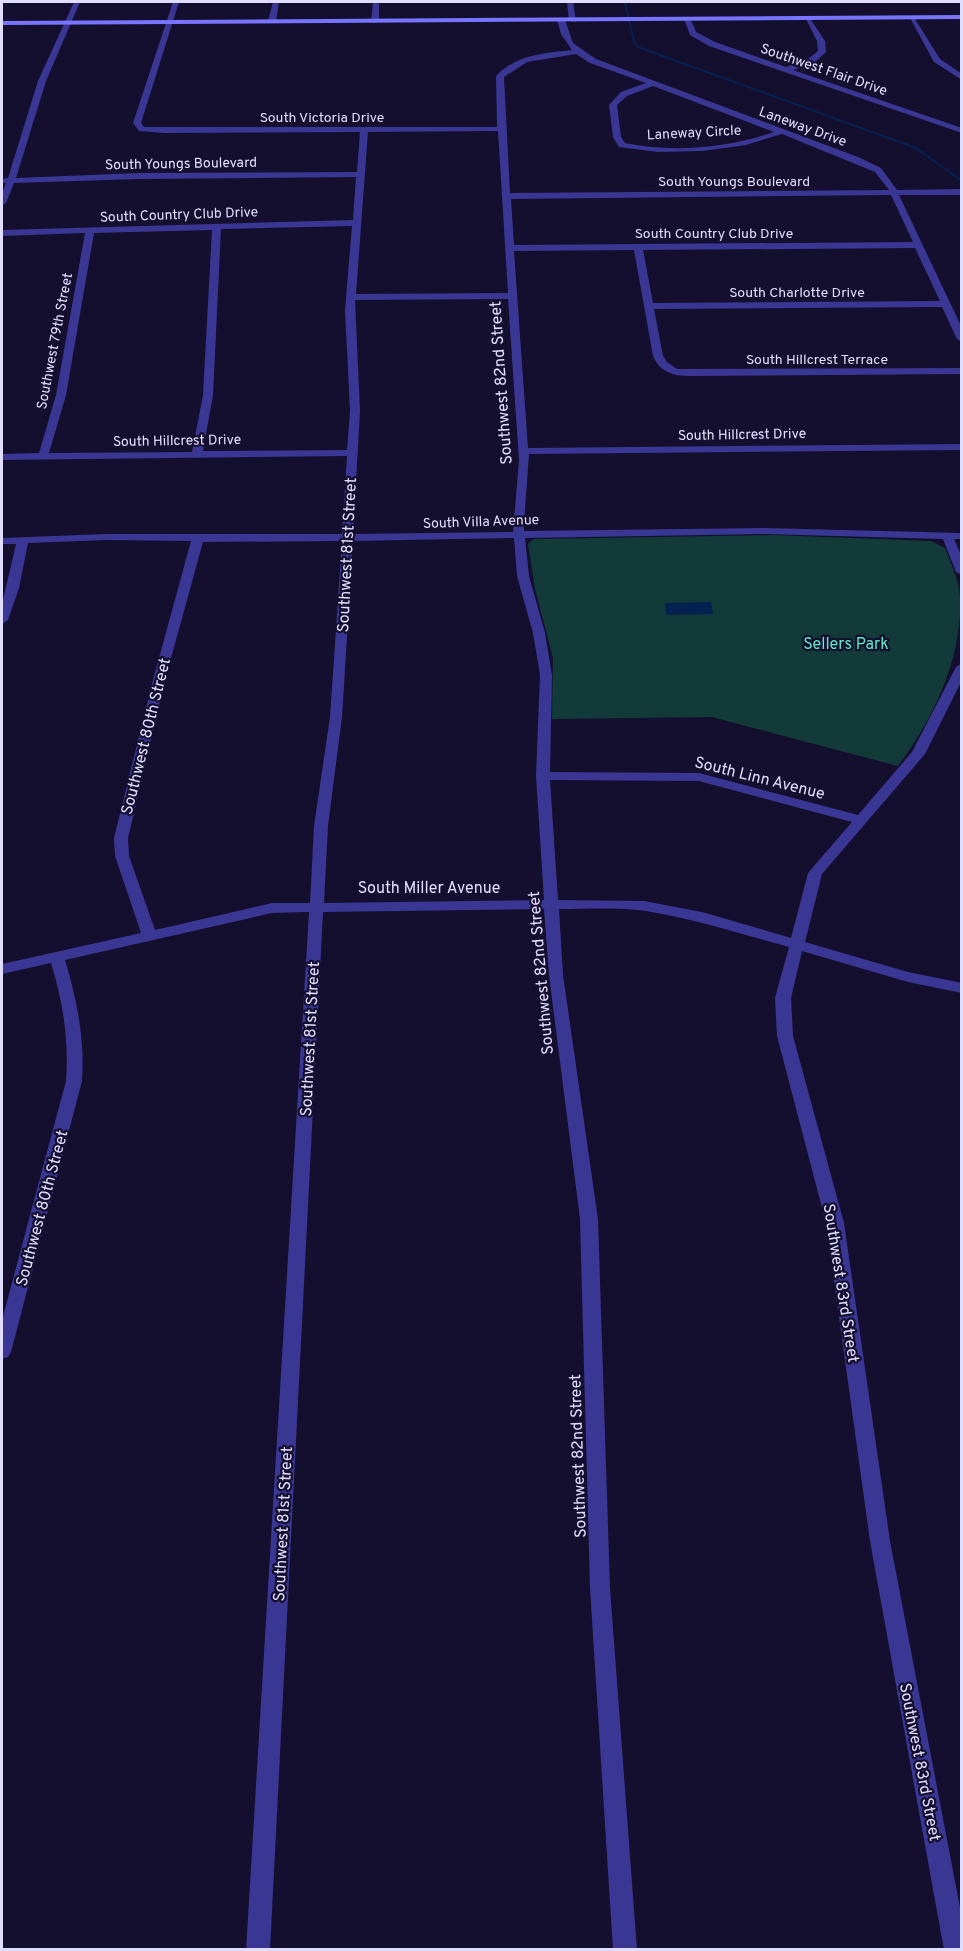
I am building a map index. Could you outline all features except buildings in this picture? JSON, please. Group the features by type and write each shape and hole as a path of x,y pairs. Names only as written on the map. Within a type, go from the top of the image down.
{"main road":[{"path":"2,23 962,17"}],"street":[{"path":"2,203 42,81 77,2"},
{"path":"170,22 176,2"},
{"path":"272,21 276,2"},
{"path":"375,21 376,2"},
{"path":"570,2 573,20"},
{"path":"911,17 937,60 962,78"},
{"path":"786,70 811,62 822,52 821,41 807,18"},
{"name":"Southwest Flair Drive","path":"688,19 693,33 703,40 962,131"},
{"path":"561,20 566,39 575,51"},
{"name":"South Victoria Drive","path":"170,22 137,123 143,129 501,129"},
{"name":"Laneway Drive","path":"575,51 598,64 878,170 887,178 962,339"},
{"name":"Southwest 82nd Street","path":"575,51 529,59 503,73 499,84 524,451 518,513 519,535 523,576 539,633 546,675 543,776 551,904 562,1031 589,1219 600,1588 625,1950"},
{"name":"Laneway Circle","path":"651,84 624,94 613,105 617,138 622,145 646,148 718,147 752,142 781,132"},
{"name":"Southwest 81st Street","path":"258,1950 323,803 336,717 352,453 355,387 350,331 351,297 364,130"},
{"name":"South Youngs Boulevard","path":"2,181 361,174"},
{"name":"South Youngs Boulevard","path":"506,196 962,192"},
{"name":"South Country Club Drive","path":"2,233 357,223"},
{"path":"197,455 208,395 217,226"},
{"name":"Southwest 79th Street","path":"43,457 61,395 90,230"},
{"name":"South Country Club Drive","path":"510,248 919,245"},
{"path":"638,247 649,306"},
{"path":"351,297 513,296"},
{"name":"South Charlotte Drive","path":"649,306 946,304"},
{"name":"South Hillcrest Terrace","path":"649,306 660,363 674,371 690,373 962,371"},
{"name":"South Hillcrest Drive","path":"524,451 962,447"},
{"name":"South Hillcrest Drive","path":"2,457 352,453"},
{"name":"South Villa Avenue","path":"2,541 106,537 347,538 788,531 962,536"},
{"path":"947,536 962,572"},
{"name":"Southwest 80th Street","path":"149,934 122,856 121,838 159,680 198,538"},
{"path":"2,620 13,588 22,540"},
{"name":"Southwest 83rd Street","path":"956,1950 880,1541 835,1223 785,1036 783,998 815,873 918,754 962,667"},
{"name":"South Linn Avenue","path":"543,776 699,777 861,820"},
{"name":"South Miller Avenue","path":"2,969 57,958 250,911 317,906 623,905 669,910 908,977 962,988"},
{"name":"Southwest 80th Street","path":"2,1352 74,1081 76,1048 74,1024 57,958"}],"green space":[{"name":"Sellers Park","path":"773,535 931,541 945,548 960,596 957,642 944,686 923,728 898,766 712,717 552,719 553,658 535,589 528,544 533,539"}],"water":[{"path":"711,602 713,614 666,615 665,603"}],"waterway":[{"path":"625,2 634,42 638,47 916,148 962,181"}]}
